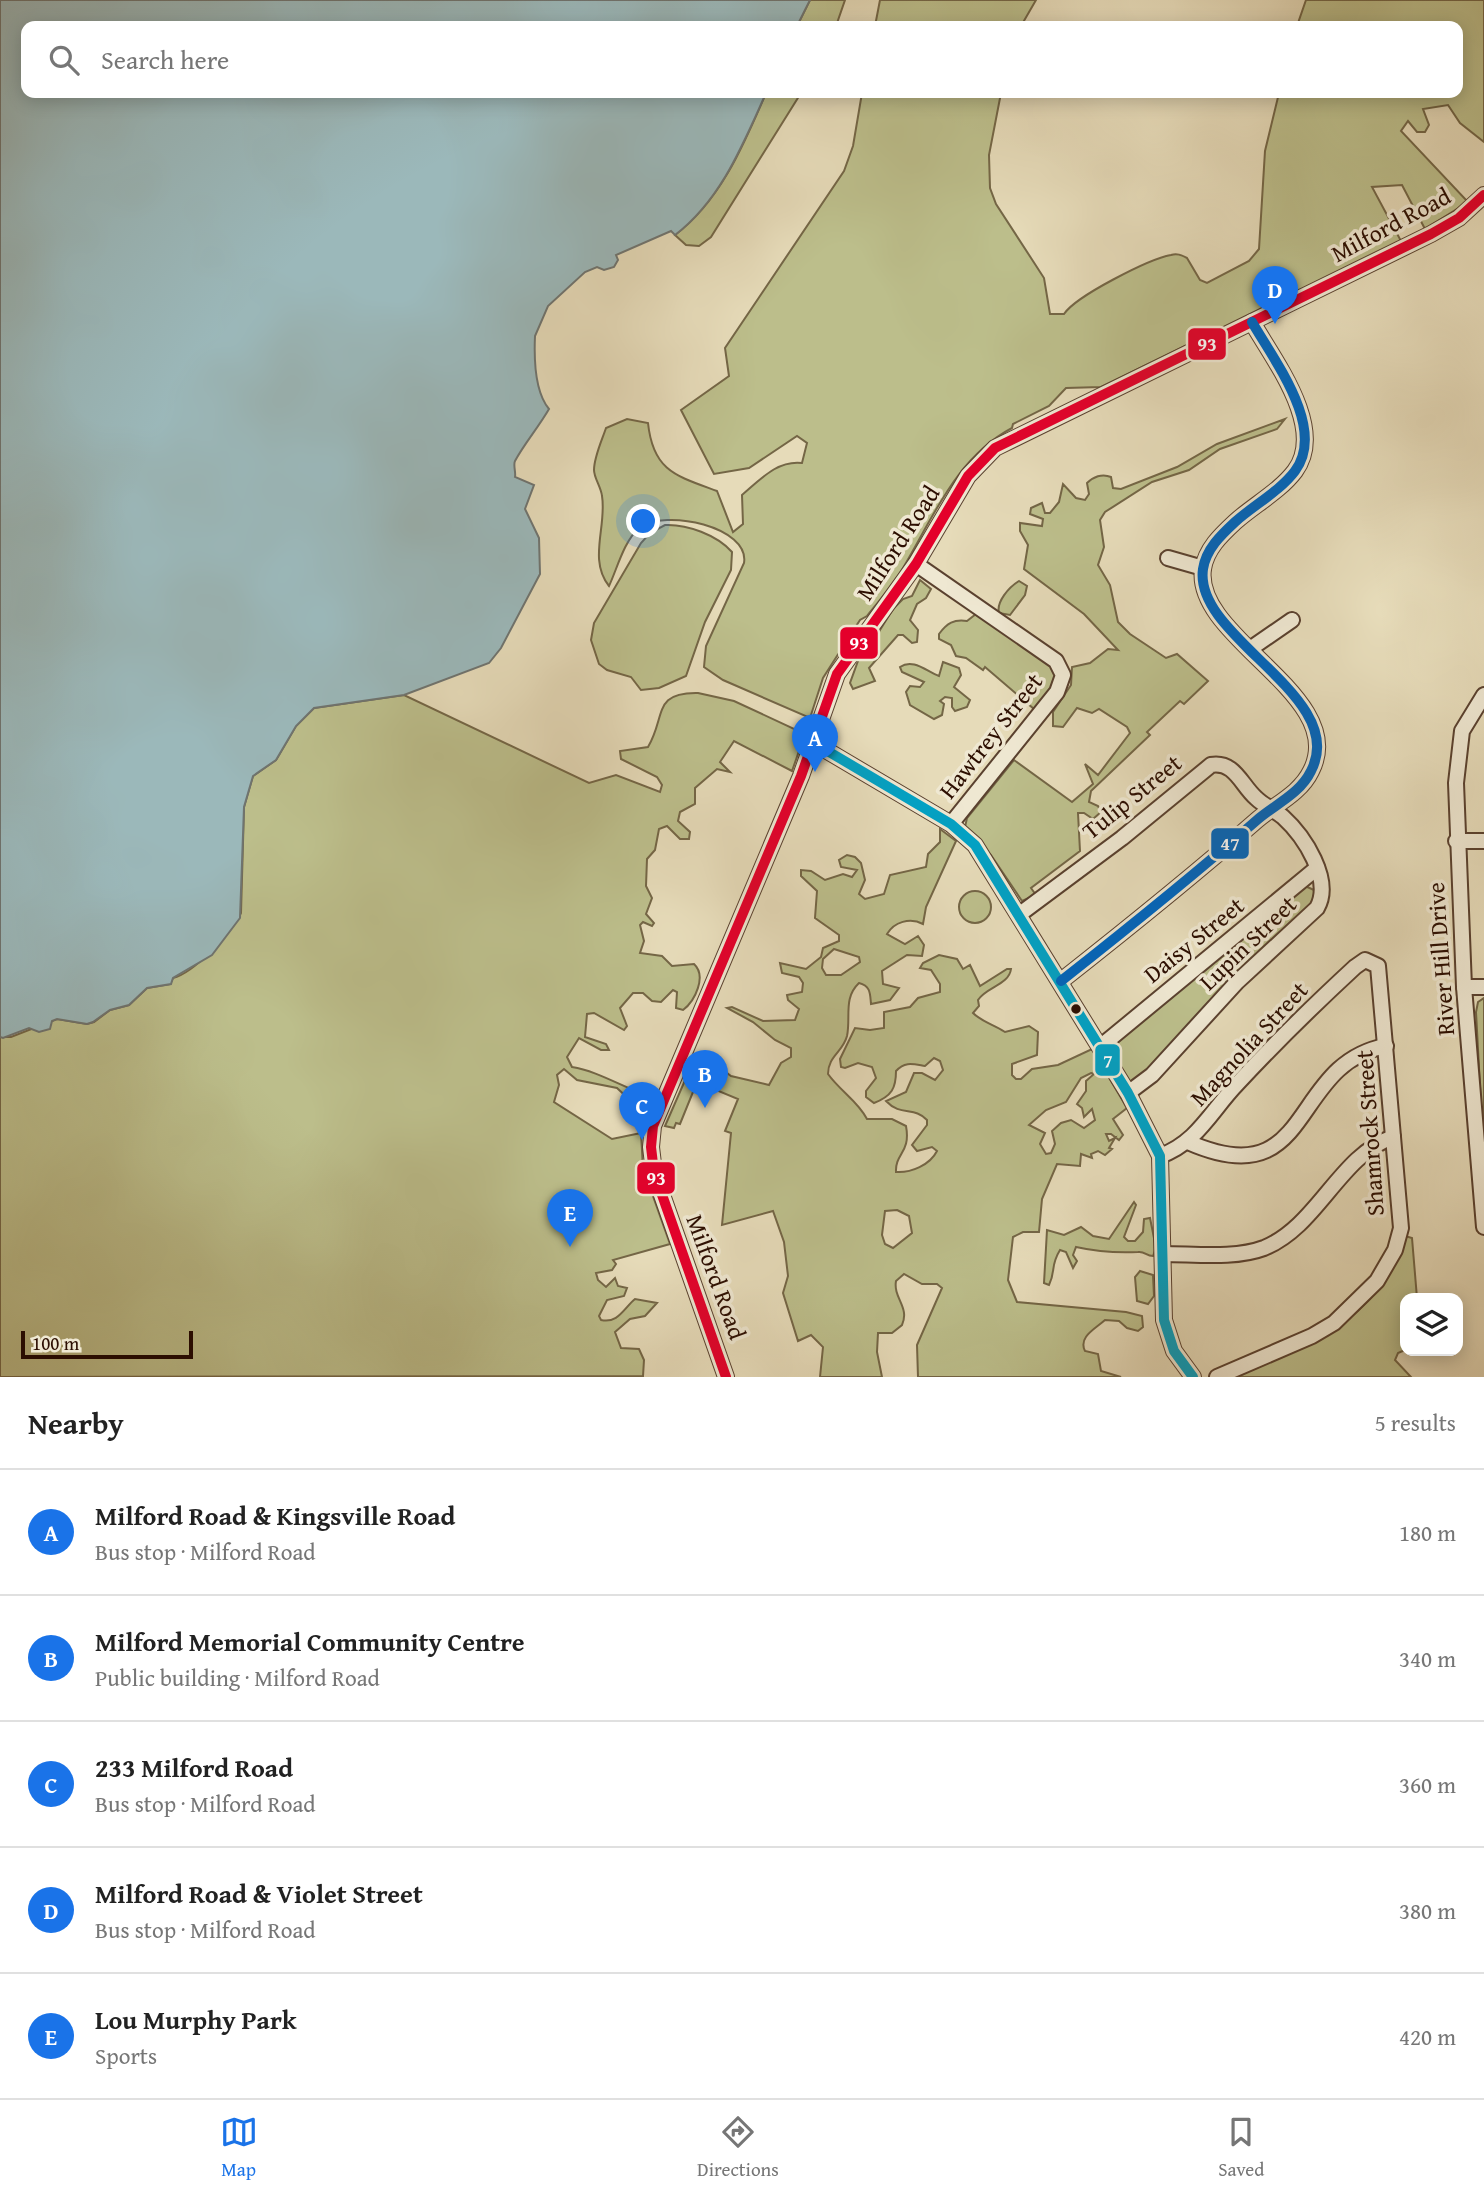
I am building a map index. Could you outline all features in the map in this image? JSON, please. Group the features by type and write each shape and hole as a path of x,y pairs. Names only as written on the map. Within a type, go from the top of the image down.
{"street":[{"name":"Milford Road","path":"726,1377 660,1189 653,1164 651,1139 660,1106 814,743 827,695 840,668 916,564 968,476 995,448 1440,230 1484,195"},
{"path":"1060,981 1198,874 1308,777 1315,759 1318,740 1310,716 1210,601 1203,583 1203,568 1209,552 1220,537 1295,471 1305,447 1305,429 1296,401 1252,322"},
{"path":"1168,558 1203,568"},
{"name":"Hawtrey Street","path":"916,564 1056,661 1063,675 1057,692 951,824"},
{"path":"1250,649 1292,620"},
{"name":"River Hill Drive","path":"1484,695 1467,719 1460,742 1455,783 1464,987 1484,1227"},
{"path":"814,743 951,824 981,852 1128,1093 1160,1156 1166,1330 1181,1363 1194,1377"},
{"name":"Tulip Street","path":"1020,914 1122,838 1207,766 1222,765 1230,768 1254,797 1272,809"},
{"name":"Lupin Street","path":"1128,1093 1152,1075 1237,982 1317,908 1323,889 1317,868 1286,821 1272,809"},
{"path":"1457,841 1484,841"},
{"name":"Daisy Street","path":"1100,1047 1317,868"},
{"name":"Shamrock Street","path":"1217,1377 1320,1332 1346,1313 1377,1281 1395,1250 1401,1228 1381,974 1378,965 1369,960"},
{"name":"Magnolia Street","path":"1160,1156 1188,1142 1238,1083 1355,967 1369,960"},
{"path":"1464,987 1484,987"},
{"path":"1188,1142 1213,1152 1244,1157 1265,1153 1289,1132 1345,1063 1364,1051 1386,1046"},
{"path":"1163,1254 1244,1252 1271,1244 1291,1231 1366,1153 1378,1143 1394,1137"}],"green space":[{"path":"810,0 845,0 838,21 800,21"},
{"path":"880,0 1036,0 1024,21 876,21"},
{"path":"1306,0 1484,0 1484,142 1460,123 1448,105 1423,109 1429,125 1425,132 1417,132 1408,121 1401,131 1468,202 1425,229 1402,185 1372,187 1401,241 1101,387 1066,388 1049,406 1013,424 1012,428 976,455 948,490 899,574 867,616 860,620 823,678 810,718 723,680 704,667 706,646 744,563 742,550 734,540 704,524 667,520 651,522 639,528 629,540 609,586 600,565 603,507 594,470 606,428 627,419 648,423 655,452 661,462 678,476 717,491 733,532 743,524 742,495 777,468 802,463 807,443 797,436 749,468 714,474 681,410 729,376 725,348 844,171 853,146 861,98 1000,98 989,155 990,188 996,204 1044,278 1050,314 1064,314 1097,288 1161,258 1175,254 1187,258 1200,280 1207,283 1249,261 1259,249 1265,151 1278,98 1463,98 1463,21 1299,21"},
{"path":"764,98 798,98 711,237 699,246 686,245 675,235 706,205 740,151"},
{"path":"1285,419 1277,429 1220,449 1189,470 1152,482 1105,512 1100,520 1104,547 1098,565 1110,585 1118,622 1130,634 1166,658 1177,654 1208,681 1184,704 1180,701 1147,732 1150,735 1091,791 1089,802 1098,806 1101,812 1093,819 1084,813 1078,813 1080,851 1031,888 1036,895 1022,901 991,855 965,827 967,818 1014,760 1072,802 1093,784 1085,764 1098,775 1130,733 1127,727 1099,709 1092,713 1077,708 1063,727 1053,726 1053,712 1071,685 1072,667 1090,663 1108,649 1118,650 1084,614 1024,569 1028,545 1020,531 1020,523 1042,526 1043,519 1030,514 1031,508 1042,503 1045,513 1050,513 1059,502 1063,484 1076,498 1085,500 1089,494 1087,483 1095,477 1111,477 1113,488 1121,489 1177,467 1217,444"},
{"path":"665,525 692,529 718,540 732,552 731,570 705,622 686,676 659,688 641,690 631,677 607,670 599,664 591,640 594,623 641,543 650,533"},
{"path":"920,580 931,589 926,598 917,604 910,620 918,630 917,642 912,643 903,635 898,635 869,668 875,681 853,689 850,683 862,650 877,635 893,609 903,599 912,596"},
{"path":"1019,581 1027,586 1025,595 1010,615 999,613 999,604 1004,595"},
{"path":"976,614 1053,667 1053,684 1034,709 985,667 983,670 966,658 956,656 951,645 939,639 939,634 948,625 955,621 967,621"},
{"path":"943,662 959,668 961,675 954,687 970,700 967,707 955,711 952,698 945,697 940,701 944,704 942,715 934,719 910,705 906,692 910,686 920,687 924,682 902,672 900,667 915,665 939,676"},
{"path":"698,693 734,701 805,734 792,771 734,741 720,762 730,772 717,769 695,788 695,804 680,812 678,821 690,832 689,839 680,839 667,826 659,829 655,850 647,859 646,886 652,898 646,914 654,923 652,926 643,922 640,925 644,941 640,953 662,956 672,966 694,964 699,975 698,988 692,1001 683,1010 676,1008 677,992 673,990 661,1002 652,1001 643,993 633,993 620,1008 627,1026 624,1030 594,1013 587,1014 585,1037 606,1044 609,1050 601,1050 579,1038 567,1057 572,1067 601,1076 651,1099 640,1099 633,1103 617,1088 577,1080 564,1069 557,1075 559,1085 554,1102 612,1139 641,1133 643,1168 670,1244 613,1260 616,1264 612,1270 596,1273 598,1280 606,1287 615,1278 618,1286 627,1288 624,1296 607,1300 599,1316 601,1320 612,1320 635,1299 657,1303 645,1316 630,1319 615,1332 621,1348 639,1349 644,1360 643,1376 0,1377 0,1037 11,1037 57,1019 87,1024 94,1022 110,1010 129,1005 147,988 170,984 173,978 191,969 211,951 241,913 244,807 253,776 276,760 296,726 314,708 404,695 589,783 616,775 660,792 662,785 657,777 621,759 620,751 648,747 662,708 667,702 683,694"},
{"path":"940,829 956,841 926,907 923,924 903,922 894,926 887,934 905,944 918,936 924,945 922,956 907,955 882,971 883,984 899,988 890,1000 871,1004 866,986 859,983 854,989 849,1001 847,1036 830,1063 828,1074 867,1119 892,1119 906,1126 905,1147 896,1172 920,1167 934,1156 937,1151 932,1147 917,1151 912,1145 927,1125 927,1120 917,1113 897,1109 886,1101 906,1092 914,1073 922,1073 935,1080 943,1070 940,1061 934,1058 925,1066 903,1066 896,1071 892,1091 874,1103 866,1097 866,1091 876,1078 872,1067 858,1063 841,1067 840,1059 855,1028 884,1028 884,1012 910,1007 918,998 940,992 940,984 931,970 920,968 923,963 939,955 957,959 963,969 970,965 980,986 1011,969 1006,979 978,1000 979,1006 973,1013 1005,1032 1029,1026 1038,1032 1037,1055 1012,1064 1012,1075 1016,1079 1021,1079 1032,1069 1058,1065 1092,1049 1127,1108 1113,1119 1123,1135 1119,1140 1111,1134 1106,1134 1109,1141 1115,1138 1109,1148 1112,1149 1105,1155 1098,1151 1091,1154 1092,1158 1081,1154 1080,1166 1057,1164 1042,1199 1039,1232 1023,1232 1013,1237 1008,1280 1017,1302 1126,1312 1142,1316 1143,1327 1138,1331 1127,1328 1119,1321 1105,1320 1084,1342 1085,1351 1098,1354 1101,1371 1121,1377 918,1377 917,1345 942,1288 937,1284 922,1284 904,1274 896,1281 904,1313 902,1325 892,1333 878,1333 877,1352 882,1377 820,1377 823,1347 811,1335 798,1341 783,1293 788,1276 784,1242 773,1211 722,1225 731,1133 725,1131 738,1099 697,1082 680,1124 676,1123 674,1128 665,1126 693,1062 706,1066 714,1063 731,1076 769,1085 781,1063 791,1057 791,1048 727,1008 732,1007 763,1021 795,1020 799,1009 788,1000 787,995 802,992 803,983 799,977 782,973 780,963 806,969 821,957 823,948 839,941 839,935 815,918 817,891 801,876 801,870 811,871 825,880 843,874 852,877 857,870 841,867 839,860 847,855 855,857 861,863 865,880 859,894 865,899 884,894 890,875 926,867 928,854 940,842","holes":["834,949 859,957 860,962 841,975 826,975 822,968 823,959","1094,1074 1086,1081 1086,1091 1077,1104 1082,1108 1084,1117 1092,1109 1095,1120 1084,1128 1071,1120 1061,1123 1052,1131 1055,1144 1051,1153 1046,1154 1040,1144 1045,1133 1029,1125 1046,1110 1066,1102 1081,1078","897,1210 909,1216 912,1233 893,1248 885,1244 882,1235 885,1211"]},
{"path":"1305,886 1314,890 1315,901 1161,1059 1130,1083 1111,1050 1112,1044"},
{"path":"975,891 987,895 991,907 987,919 975,923 963,919 959,907 963,895"},
{"path":"1484,998 1484,1161 1476,1012 1478,1002"},
{"path":"1134,1202 1136,1205 1124,1237 1128,1241 1135,1241 1143,1232 1144,1219 1150,1218 1156,1248 1153,1256 1140,1252 1076,1247 1073,1255 1077,1261 1073,1268 1066,1252 1060,1250 1049,1285 1044,1283 1047,1230 1064,1235 1081,1227 1093,1236 1109,1239"},
{"path":"1405,1236 1412,1238 1417,1293 1400,1293 1400,1352 1395,1360 1411,1377 1239,1377 1253,1368 1302,1347 1341,1324 1374,1295 1398,1257"},
{"path":"1140,1271 1153,1275 1154,1296 1148,1304 1137,1301 1135,1277"}],"water":[{"path":"0,0 810,0 800,21 21,21 21,98 764,98 729,170 691,221 675,235 671,231 616,255 618,260 614,267 604,270 597,267 585,272 548,306 535,336 535,354 540,393 549,409 514,464 515,477 534,485 525,509 539,538 540,574 501,648 489,663 404,695 314,708 296,726 276,760 253,776 244,807 240,918 212,955 173,978 171,984 147,988 129,1005 110,1010 93,1022 87,1024 57,1019 52,1021 50,1029 39,1032 29,1028 0,1037"}],"transit line":[{"name":"93","path":"726,1377 654,1172 651,1147 653,1126 801,776 837,674 916,564 968,476 995,448 1431,234 1459,218 1484,195"},
{"name":"47","path":"1061,981 1294,793 1311,771 1317,744 1309,717 1291,692 1221,619 1206,594 1203,569 1211,549 1235,522 1289,478 1303,454 1305,435 1293,394 1252,322"},
{"name":"7","path":"814,743 951,824 975,845 1128,1093 1160,1156 1164,1320 1174,1351 1193,1377"}],"place":[{"name":"Milford Road & Violet Street","path":"1275,324"},
{"name":"Milford Road & Kingsville Road","path":"815,772"},
{"name":"Milford Memorial Community Centre","path":"705,1108"},
{"name":"233 Milford Road","path":"642,1140"},
{"name":"Lou Murphy Park","path":"570,1247"}]}
